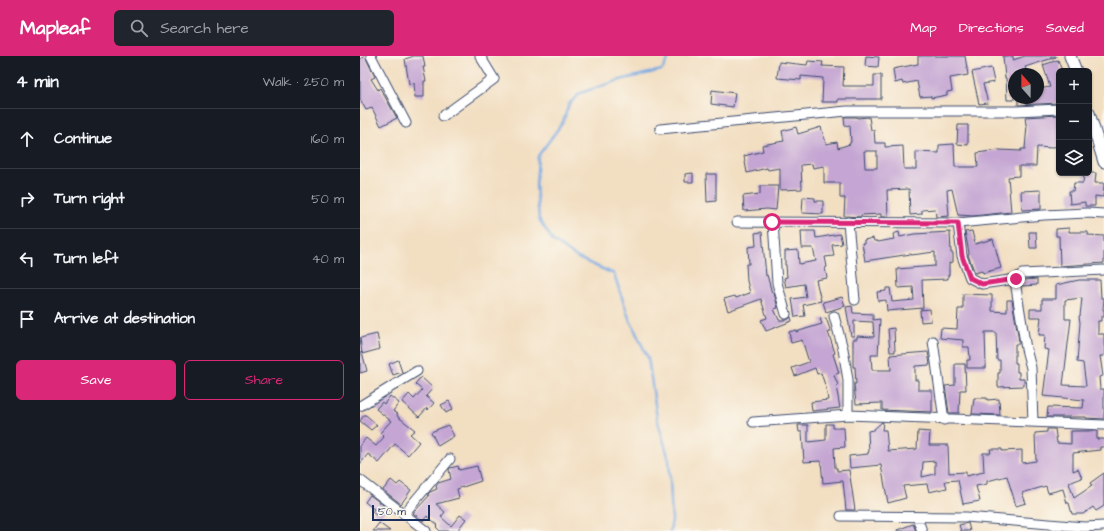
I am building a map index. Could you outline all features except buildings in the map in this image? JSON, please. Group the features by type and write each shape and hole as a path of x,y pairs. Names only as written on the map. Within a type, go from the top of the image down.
{"street":[{"path":"371,56 406,123"},
{"path":"443,116 494,79 480,56"},
{"path":"1070,56 1075,68"},
{"path":"660,129 847,111 1016,111 1056,109"},
{"path":"1092,121 1102,148 1104,162"},
{"path":"737,222 958,223 1044,215 1087,213 1104,214"},
{"path":"772,222 778,283 786,314"},
{"path":"848,222 855,300"},
{"path":"958,223 962,256 970,278 982,284 1016,279 1022,274 1104,270"},
{"path":"1016,279 1015,281 1026,349 1031,368 1033,422"},
{"path":"834,316 843,349 848,380 848,415"},
{"path":"933,341 944,420"},
{"path":"360,406 417,371"},
{"path":"753,422 848,415 944,420 1104,425"},
{"path":"404,514 450,459"},
{"path":"360,480 426,531"},
{"path":"841,516 966,517 1086,529 1104,526"},
{"path":"917,517 922,531"}],"waterway":[{"path":"670,56 662,70 620,80 580,93 569,104 563,122 538,156 536,186 539,219 553,241 578,258 614,274 629,318 648,358 657,418 669,460 672,520 670,531"}],"route":[{"path":"772,222 958,223 962,256 970,278 982,284 1016,279"}]}
